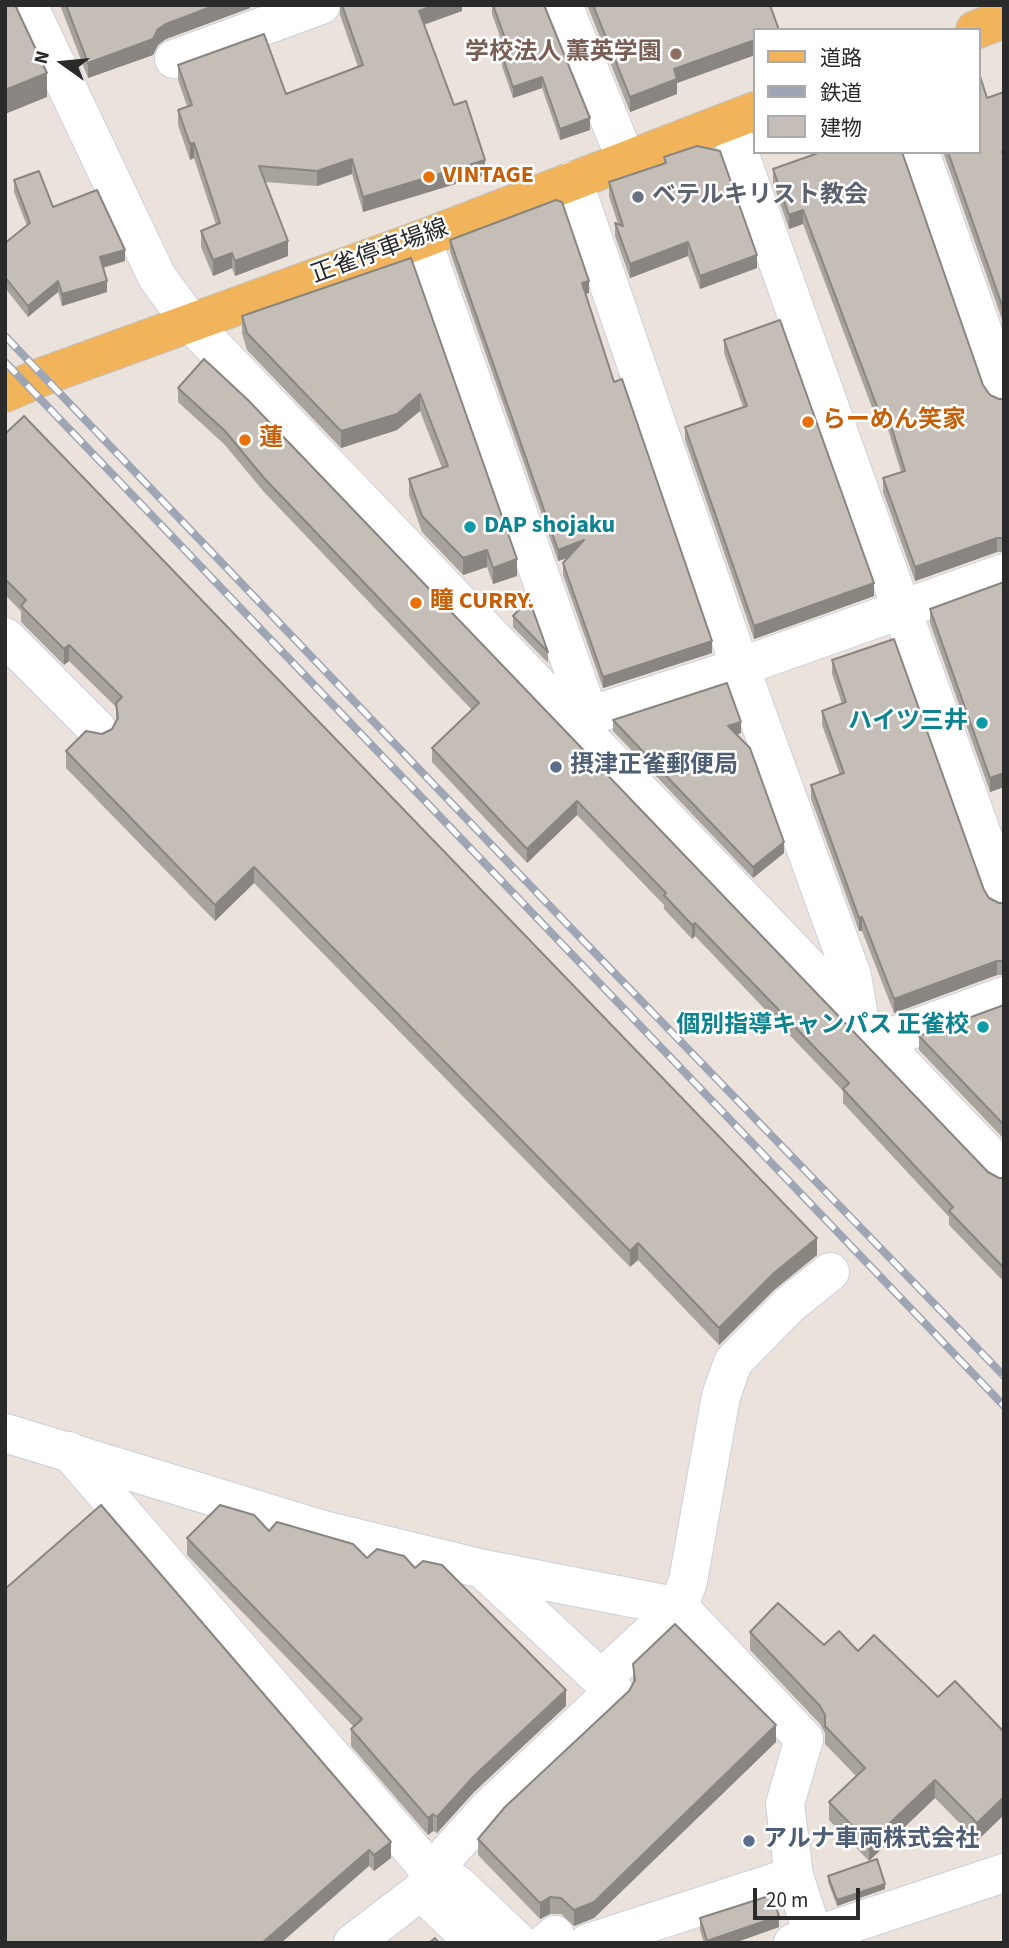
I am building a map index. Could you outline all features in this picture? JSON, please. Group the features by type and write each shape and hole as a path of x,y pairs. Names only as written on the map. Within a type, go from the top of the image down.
{"main road":[{"path":"980,28 1004,19"},
{"name":"正雀停車場線","path":"5,393 44,376 422,239 742,117"}],"street":[{"path":"28,5 157,277 190,322 1004,1171"},
{"path":"174,59 321,5"},
{"path":"563,5 626,160"},
{"path":"742,117 754,153"},
{"path":"754,154 904,608 1004,896"},
{"path":"921,154 1004,392"},
{"path":"573,180 740,667 852,976 869,1032"},
{"path":"422,239 583,698 575,726"},
{"path":"575,726 595,714 740,667 1004,573"},
{"path":"5,637 97,729"},
{"path":"869,1032 1004,996"},
{"path":"601,1679 679,1608 688,1581 721,1396 733,1362 789,1305 830,1272"},
{"path":"5,1433 323,1530 483,1569 679,1608 804,1739 785,1804 803,1938 1004,1873"},
{"path":"69,1451 437,1883 475,1943"},
{"path":"353,1943 437,1883 489,1808 614,1691 483,1569"},
{"path":"437,1883 552,1941 794,1876"}],"building":[{"path":"5,5 15,5 47,73 5,90"},
{"path":"66,5 216,5 166,24 158,29 153,39 88,63"},
{"path":"342,5 435,5 419,11 454,105 466,101 485,160 363,197 352,159 317,171 259,166 288,241 235,261 232,253 213,260 201,231 220,223 194,143 190,144 178,110 192,105 178,65 264,34 286,94 363,65"},
{"path":"493,5 544,5 590,118 560,129 542,77 513,87 502,55 510,52"},
{"path":"593,5 770,5 778,28 754,28 754,40 674,69 677,79 630,97"},
{"path":"981,79 987,98 1004,92 1004,311 949,154 981,154"},
{"path":"697,146 720,151 757,255 700,276 688,242 630,264 615,223 623,226 609,182 666,163 664,157"},
{"path":"815,154 903,154 983,385 990,395 1004,399 1004,538 997,538 915,567 883,478 905,471 886,409 879,412 803,210 789,215 773,169"},
{"path":"39,171 53,207 97,190 125,250 100,257 107,281 62,294 58,281 28,306 5,277 5,243 30,223 14,180"},
{"path":"556,200 562,202 589,281 582,283 614,382 622,379 712,641 603,677 563,563 584,540 558,550 450,240"},
{"path":"411,258 517,559 493,568 487,550 463,558 422,516 409,479 448,466 420,394 397,414 341,431 247,333 242,316"},
{"path":"780,320 874,583 754,626 685,427 747,406 724,340"},
{"path":"204,359 249,401 988,1172 1004,1178 1004,1268 949,1211 953,1207 843,1089 849,1083 695,923 692,925 664,895 666,893 577,801 527,849 432,748 479,703 264,478 225,431 178,388"},
{"path":"24,416 817,1238 774,1273 719,1328 638,1243 630,1251 254,867 215,905 66,751 86,731 102,734 112,729 118,718 116,703 122,697 69,645 64,649 21,606 26,600 5,579 5,434"},
{"path":"1004,582 1004,773 990,778 930,609"},
{"path":"529,599 548,652 513,616"},
{"path":"894,639 984,890 989,898 1004,903 1004,961 997,961 894,999 862,917 859,918 811,785 844,773 822,711 846,702 832,660"},
{"path":"727,683 741,722 728,726 750,748 784,842 753,867 613,720"},
{"path":"1004,1005 1004,1125 919,1036"},
{"path":"101,1505 391,1842 374,1855 369,1850 262,1943 5,1943 5,1589"},
{"path":"220,1505 254,1515 269,1531 277,1522 353,1544 367,1558 377,1549 404,1556 415,1568 423,1561 442,1565 566,1690 474,1776 437,1817 433,1814 428,1818 351,1729 362,1719 187,1538"},
{"path":"778,1603 824,1645 839,1631 858,1651 874,1635 938,1697 955,1681 1004,1732 1004,1797 977,1823 935,1780 869,1843 829,1802 865,1768 825,1726 825,1715 820,1706 750,1632"},
{"path":"675,1624 776,1725 594,1902 574,1910 561,1898 550,1897 540,1903 478,1839 505,1807 629,1691 635,1680 633,1664"},
{"path":"877,1859 885,1884 837,1900 828,1876"},
{"path":"772,1895 779,1916 707,1941 700,1918"}],"railway":[{"path":"5,336 1004,1376"},
{"path":"5,362 1004,1406"}],"place":[{"name":"学校法人 薫英学園","path":"676,54"},
{"name":"VINTAGE","path":"429,177"},
{"name":"ベテルキリスト教会","path":"638,197"},
{"name":"らーめん笑家","path":"808,422"},
{"name":"蓮","path":"245,440"},
{"name":"DAP shojaku","path":"470,527"},
{"name":"瞳 CURRY.","path":"416,603"},
{"name":"ハイツ三井","path":"982,723"},
{"name":"摂津正雀郵便局","path":"556,767"},
{"name":"個別指導キャンパス 正雀校","path":"983,1027"},
{"name":"アルナ車両株式会社","path":"749,1841"}]}
